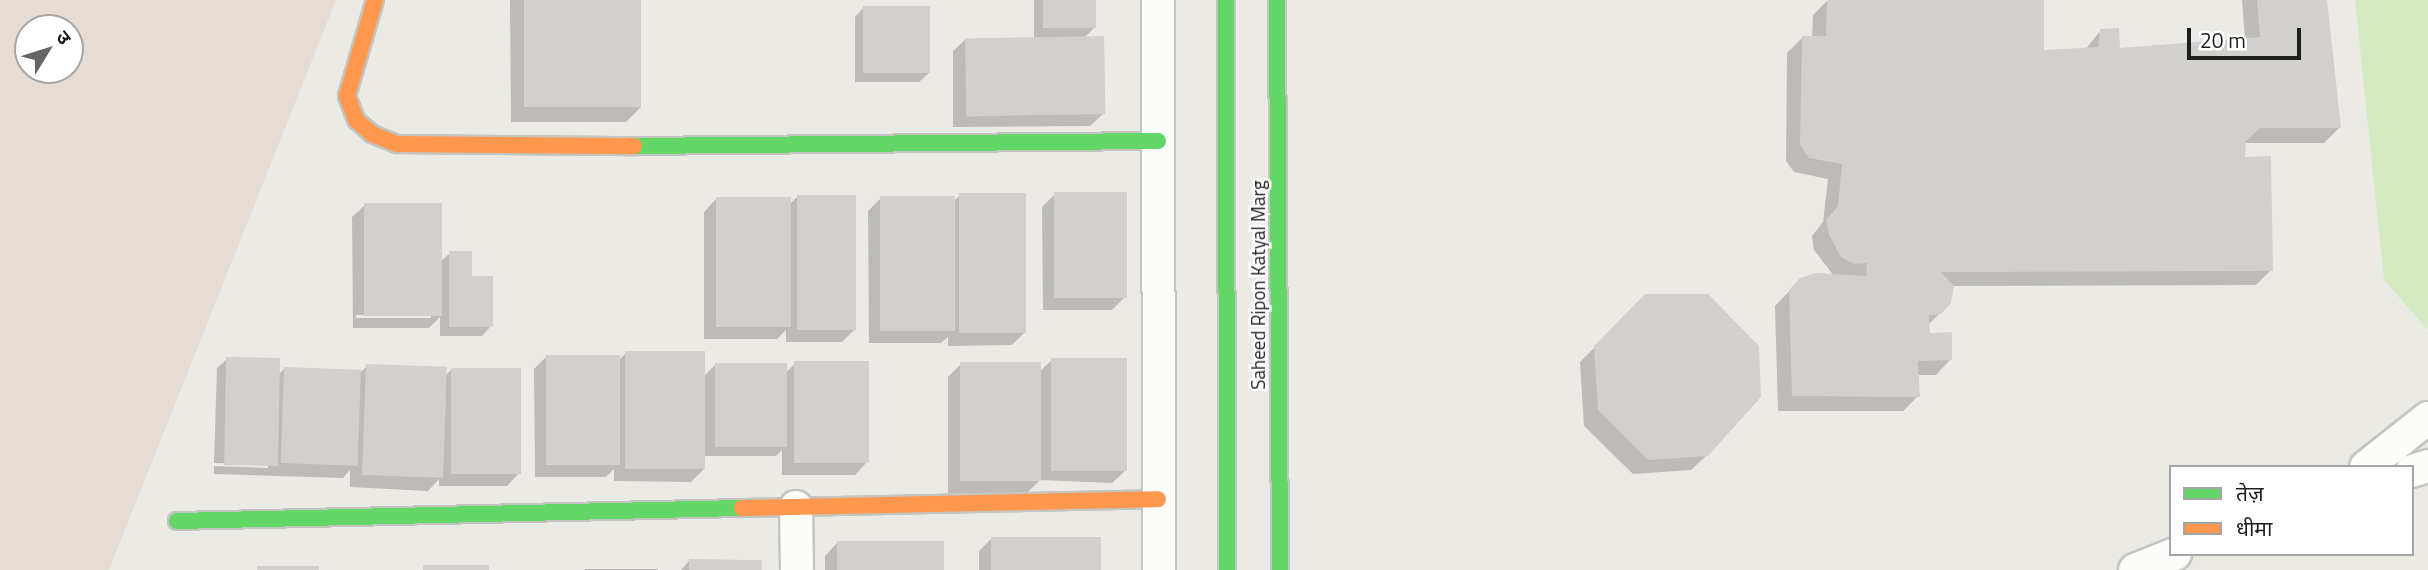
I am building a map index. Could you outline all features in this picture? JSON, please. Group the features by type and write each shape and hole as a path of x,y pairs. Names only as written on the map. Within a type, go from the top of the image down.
{"street":[{"path":"375,0 348,96 356,120 372,134 397,144 755,148 1158,141"},
{"path":"1158,0 1159,570"},
{"name":"Saheed Ripon Katyal Marg","path":"1226,0 1227,570"},
{"name":"Saheed Ripon Katyal Marg","path":"1277,0 1280,570"},
{"path":"2369,465 2428,418"},
{"path":"177,521 1158,499"},
{"path":"796,507 797,570"},
{"path":"2135,570 2170,556"}],"shaded area":[{"path":"0,0 336,0 109,570 0,570"}],"green space":[{"path":"2355,0 2428,0 2428,330 2384,280"}],"building":[{"path":"524,0 641,0 641,107 524,107"},
{"path":"1043,0 1096,0 1096,28 1043,28"},
{"path":"1827,0 2044,0 2044,50 2098,47 2100,29 2119,28 2120,48 2260,37 2257,0 2327,0 2341,128 2260,128 2246,141 2245,157 2271,156 2273,271 1941,272 1954,286 1951,303 1941,314 1929,315 1930,333 1952,332 1952,360 1918,361 1920,397 1792,396 1789,290 1800,278 1816,273 1866,276 1867,263 1854,264 1841,257 1829,235 1826,220 1838,206 1842,164 1809,158 1800,145 1802,36 1826,36"},
{"path":"863,6 930,6 930,73 863,73"},
{"path":"1104,36 1105,114 966,116 965,38"},
{"path":"1054,192 1127,192 1127,298 1054,298"},
{"path":"959,193 1026,193 1026,333 959,333"},
{"path":"797,195 856,195 856,330 797,330"},
{"path":"880,196 955,196 955,331 880,331"},
{"path":"716,197 791,197 791,327 716,327"},
{"path":"364,203 442,203 442,316 364,316"},
{"path":"449,251 472,251 472,276 493,276 493,327 449,327"},
{"path":"1645,294 1708,294 1759,346 1761,397 1708,456 1648,460 1598,410 1594,346"},
{"path":"625,351 705,351 705,469 625,469"},
{"path":"546,355 620,355 620,465 546,465"},
{"path":"226,357 280,358 278,466 224,465"},
{"path":"1051,358 1127,358 1127,471 1051,471"},
{"path":"794,361 869,361 869,463 794,463"},
{"path":"960,362 1041,362 1041,481 960,481"},
{"path":"715,363 787,363 787,447 715,447"},
{"path":"366,364 447,367 443,478 362,475"},
{"path":"284,367 361,370 358,466 281,463"},
{"path":"451,368 521,368 521,474 451,474"},
{"path":"991,537 1101,537 1101,570 991,570"},
{"path":"837,541 944,541 944,570 837,570"},
{"path":"689,559 762,560 762,570 689,570"},
{"path":"423,565 489,565 489,570 423,570"},
{"path":"257,566 319,566 319,570 257,570"}],"traffic: fast":[{"path":"1226,0 1227,570"},
{"path":"1277,0 1280,570"},
{"path":"634,146 1158,141"},
{"path":"177,521 742,508"}],"traffic: slow":[{"path":"375,0 347,96 356,120 372,134 397,144 634,146"},
{"path":"742,508 1158,499"}]}
